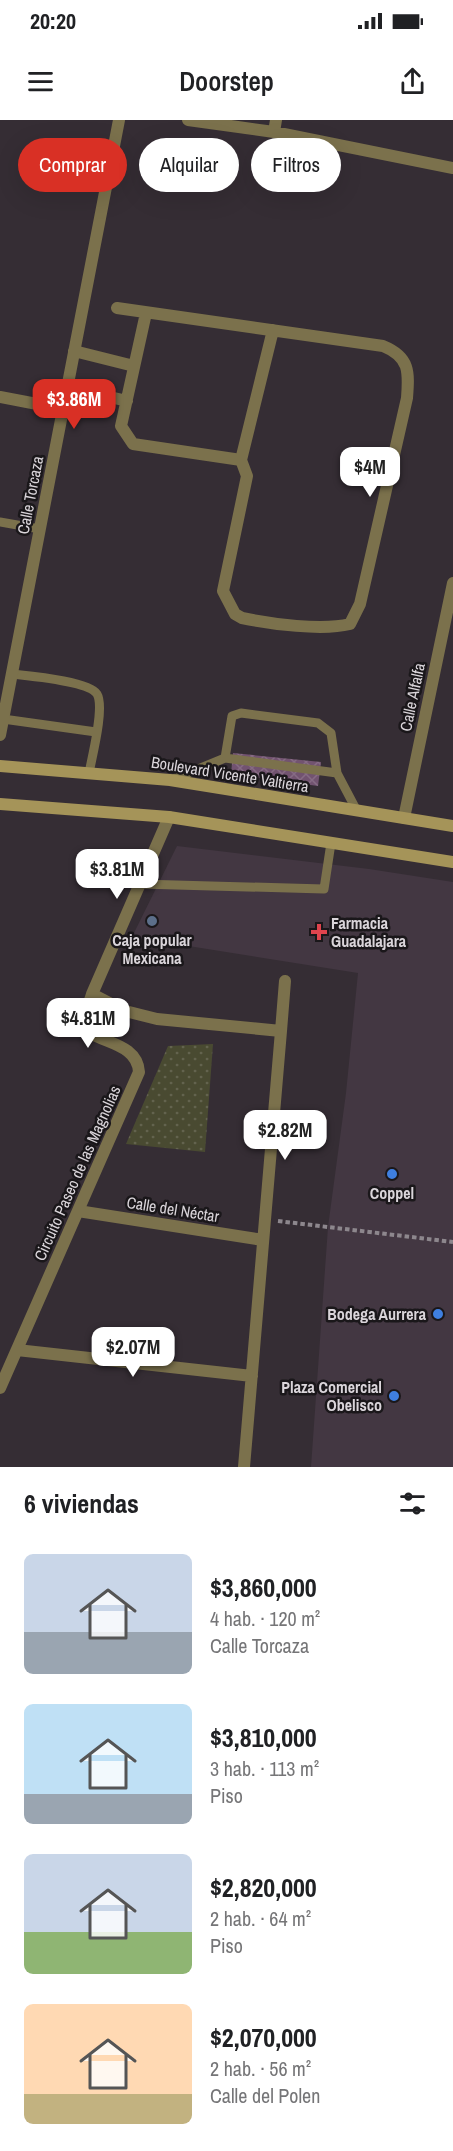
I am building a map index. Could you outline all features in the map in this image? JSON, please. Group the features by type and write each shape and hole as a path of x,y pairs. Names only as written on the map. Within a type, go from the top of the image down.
{"main road":[{"name":"Boulevard Vicente Valtierra","path":"0,766 170,780 453,826"},
{"path":"0,804 169,817 453,862"}],"street":[{"name":"Calle Torcaza","path":"0,735 119,120"},
{"path":"188,120 275,126 453,168"},
{"path":"117,309 273,330 383,346 394,351 406,363 408,379 405,409 360,604 350,624 339,627 250,620 235,614 223,591 247,476 241,460 273,330"},
{"path":"146,313 121,426 133,444 241,460"},
{"path":"74,351 134,366"},
{"path":"67,387 127,401"},
{"path":"0,397 63,409"},
{"name":"Calle Alfalfa","path":"404,818 453,583"},
{"name":"Circuito Paseo de las Magnolias","path":"0,1388 139,1072 138,1063 124,1047 90,1033 85,1028 85,1016 92,994 169,817"},
{"path":"244,1467 285,981"},
{"path":"92,994 125,1011 157,1019 281,1031"},
{"name":"Calle del Néctar","path":"78,1211 263,1240"},
{"path":"17,1350 252,1376"}],"lane":[{"path":"0,522 40,529"},
{"path":"12,674 92,688 100,701 89,772"},
{"path":"225,758 232,716 241,713 318,723 331,734 337,773 357,810"},
{"path":"3,719 96,732"},
{"path":"170,780 225,758 337,773"},
{"path":"140,884 324,889 331,843"}],"path":[{"path":"265,1220 453,1242"}],"shaded area":[{"path":"177,846 369,869 453,882 453,1467 311,1467 328,1227 346,1093 358,973 132,937"}],"green space":[{"path":"213,1044 205,1152 126,1144 168,1046"}],"building":[{"path":"233,753 321,762 318,786 231,774"}],"place":[{"name":"Caja popular Mexicana","path":"152,921"},
{"name":"Farmacia Guadalajara","path":"319,932"},
{"name":"Coppel","path":"392,1174"},
{"name":"Bodega Aurrera","path":"438,1314"},
{"name":"Plaza Comercial Obelisco","path":"394,1396"}]}
